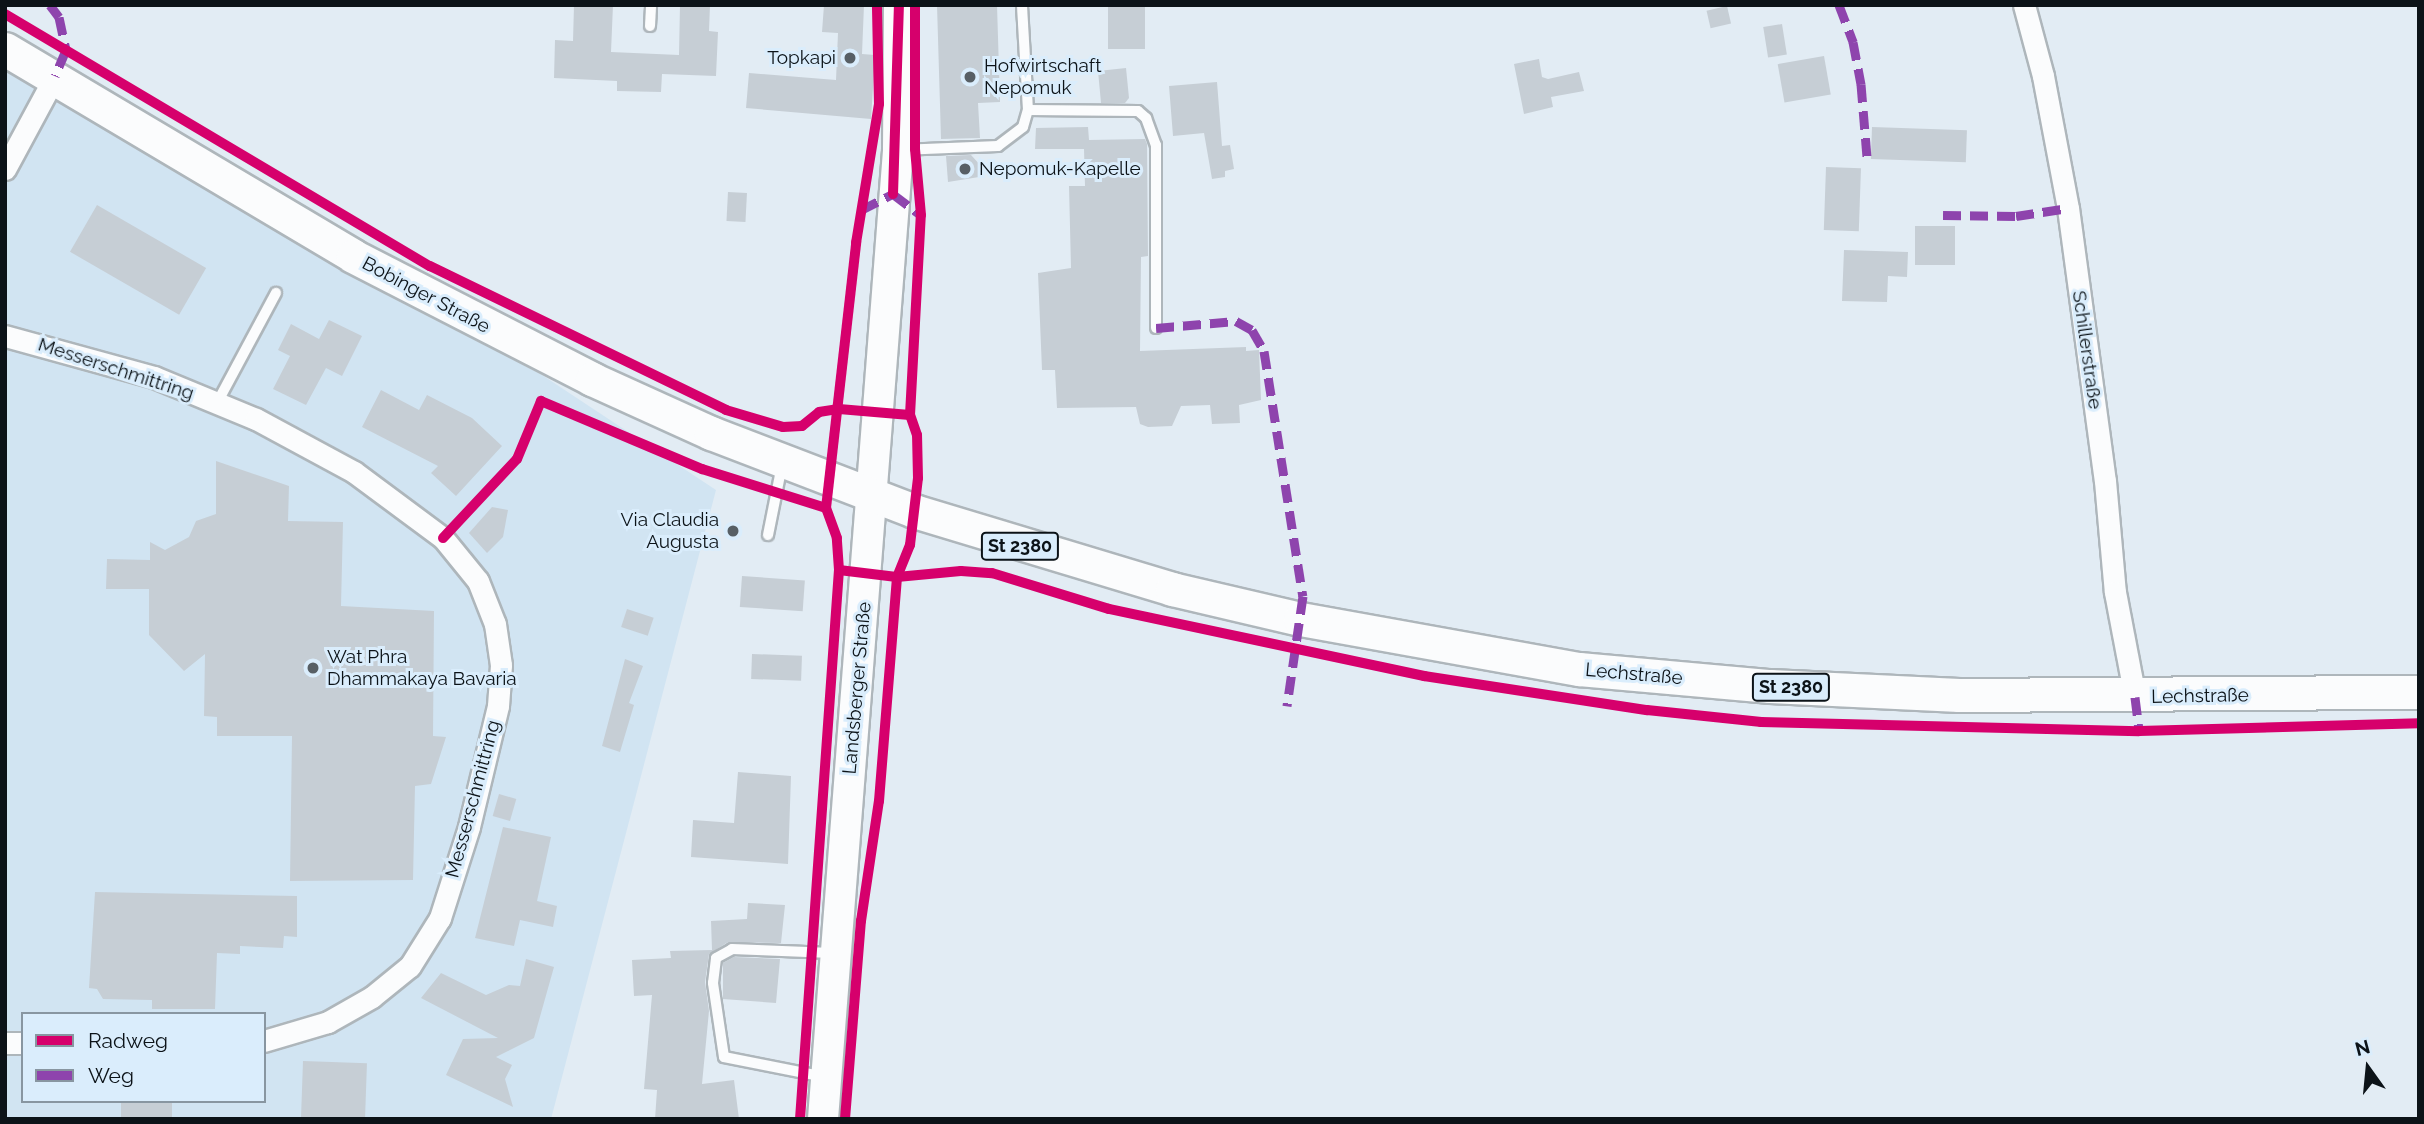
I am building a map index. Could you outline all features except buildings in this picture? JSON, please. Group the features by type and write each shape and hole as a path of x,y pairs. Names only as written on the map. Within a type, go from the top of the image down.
{"main road":[{"name":"Bobinger Straße","path":"5,49 412,288 592,379 783,462 870,496"},
{"name":"Lechstraße","path":"870,496 1047,555 1172,589 1300,619 1579,669 1810,688 2135,697 2419,692"}],"street":[{"name":"Landsberger Straße","path":"823,1119 898,150 899,5"},
{"name":"Schillerstraße","path":"2024,5 2043,76 2068,208 2105,481 2115,592 2135,697"},
{"path":"5,169 19,135 55,76"},
{"name":"Messerschmittring","path":"5,336 154,377 217,403 354,472 443,538 478,581 495,624 501,665 498,706 469,827 440,918 410,966 372,997 328,1022 266,1040"}],"lane":[{"path":"650,26 651,5"},
{"path":"898,150 998,146 1023,127 1028,110 1022,5"},
{"path":"1028,110 1138,111 1146,118 1156,145 1156,328"},
{"path":"217,403 276,293"},
{"path":"768,535 783,462"},
{"path":"825,1077 724,1057 713,983 716,958 732,949 835,953"}],"shaded area":[{"path":"5,66 349,271 542,375 716,490 551,1119 5,1119"}],"marked path":[{"path":"50,5 59,17 66,50 55,76"},
{"path":"1839,5 1853,42 1861,84 1867,157"},
{"path":"861,210 893,194 921,215"},
{"path":"1943,215 2016,216 2068,208"},
{"path":"1156,328 1236,321 1252,330 1264,351 1303,596 1287,706"},
{"path":"2135,697 2139,731"}],"cycle path":[{"path":"800,1119 839,570 837,538 826,508 856,243 879,104 877,5"},
{"path":"893,194 899,5"},
{"path":"845,1119 861,921 879,801 897,577 910,545 918,478 917,435 910,415 921,215 915,149 915,5"},
{"path":"5,14 430,266 726,410 783,427 802,426 819,412 839,409 910,415"},
{"path":"443,538 517,459 541,401 702,469 826,508"},
{"path":"839,570 897,577 961,571 992,573 1109,609 1424,676 1647,710 1761,722 2139,731 2419,723"}],"place":[{"name":"Topkapi","path":"850,58"},
{"name":"Hofwirtschaft Nepomuk","path":"970,77"},
{"name":"Nepomuk-Kapelle","path":"965,169"},
{"name":"Via Claudia Augusta","path":"733,531"},
{"name":"Wat Phra Dhammakaya Bavaria","path":"313,668"}]}
